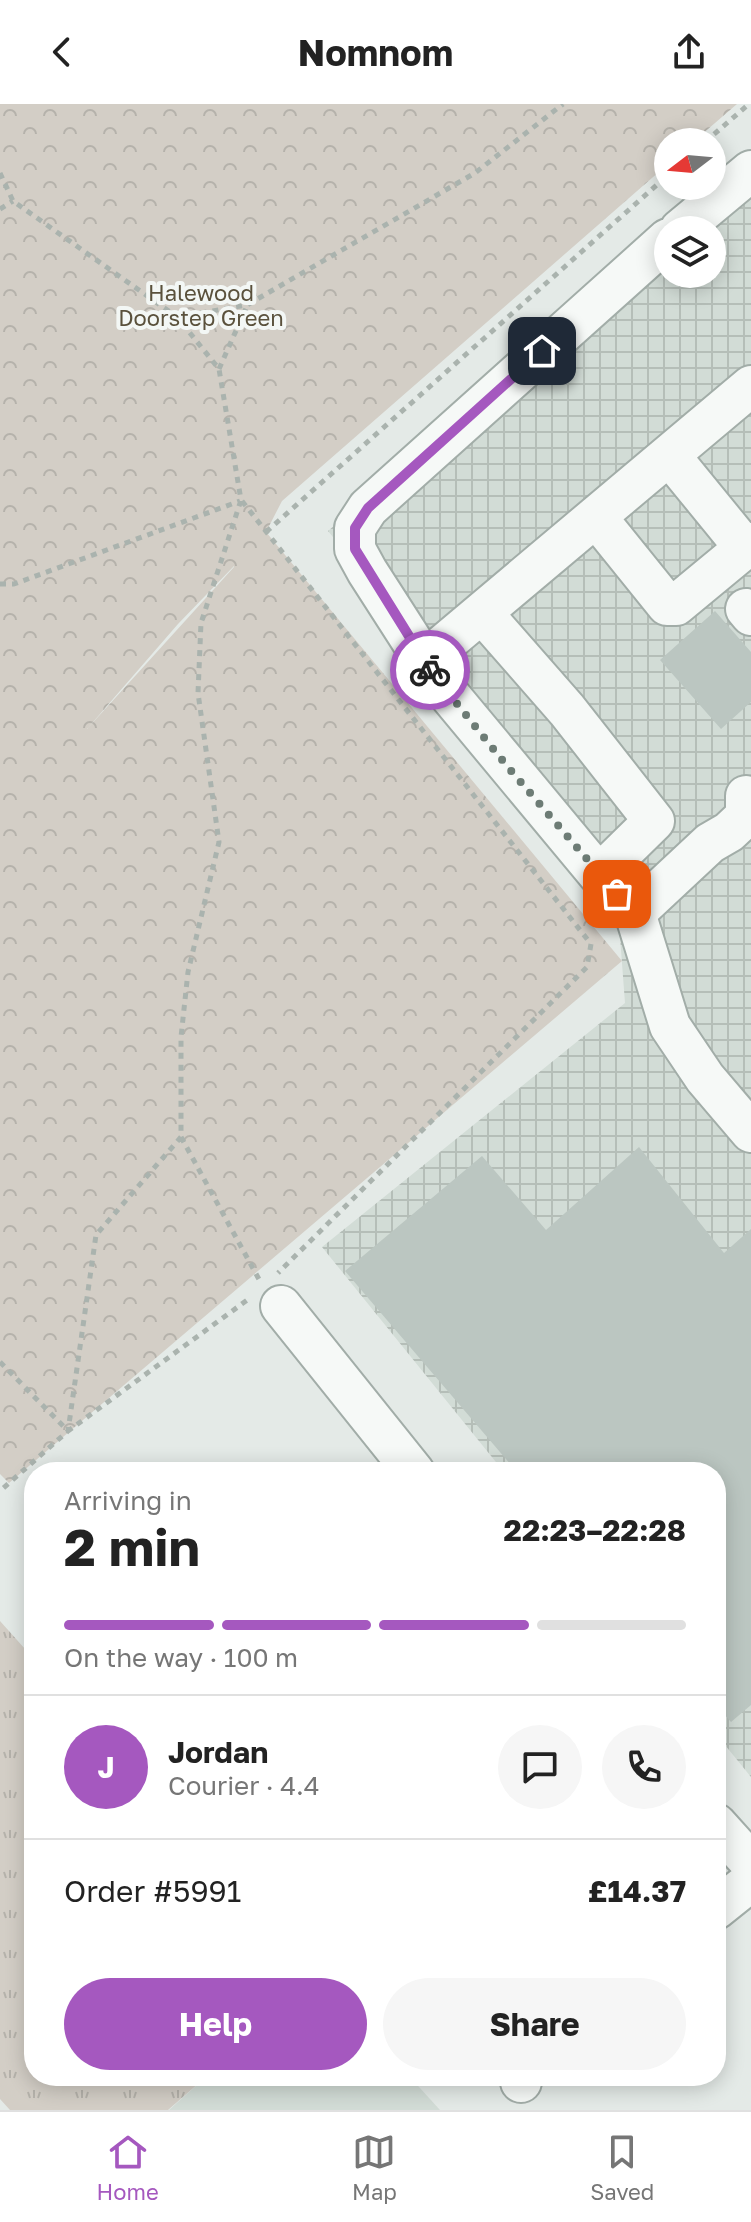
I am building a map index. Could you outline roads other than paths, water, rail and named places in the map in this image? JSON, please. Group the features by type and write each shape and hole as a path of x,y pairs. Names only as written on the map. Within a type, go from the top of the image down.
{"street":[{"path":"697,216 751,171"},
{"path":"654,252 368,508 355,528 355,549 423,662 599,875 635,913 670,1026 705,1078 751,1132"},
{"path":"423,662 751,386"},
{"path":"596,517 667,605 676,605 748,546 669,455"},
{"path":"482,613 567,710 654,821 599,875"},
{"path":"635,913 710,843 729,832 746,816 749,793"},
{"path":"268,1292 406,1462"},
{"path":"726,1835 751,1863"},
{"path":"726,1901 751,1881"}],"park label":[{"name":"Halewood Doorstep Green","path":"201,306"}]}
